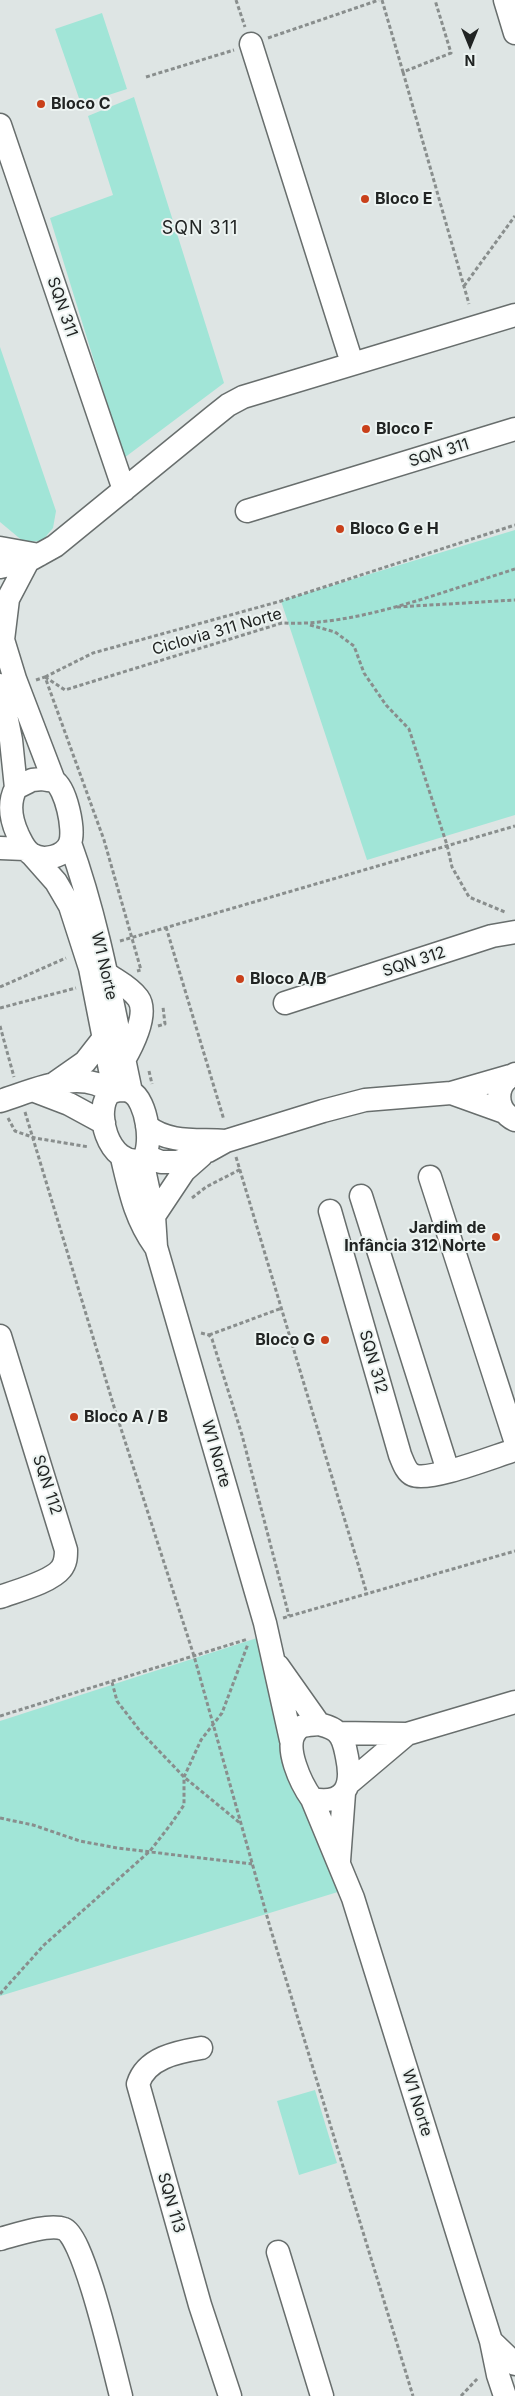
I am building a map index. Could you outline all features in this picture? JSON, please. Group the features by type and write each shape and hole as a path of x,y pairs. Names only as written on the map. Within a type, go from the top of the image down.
{"street":[{"path":"505,0 515,33"},
{"path":"251,44 352,363"},
{"name":"SQN 311","path":"0,125 124,490"},
{"path":"0,567 33,558 55,546 228,405 243,397 515,315"},
{"name":"SQN 311","path":"247,511 515,429"},
{"path":"0,548 33,558"},
{"path":"0,848 29,852 43,858 58,855 70,843 67,805 61,790 54,781 15,679 2,635 8,599 33,558"},
{"path":"0,685 11,740 9,801 13,825 29,852"},
{"path":"9,801 32,780 54,781"},
{"name":"W1 Norte","path":"70,843 87,893 92,949 124,1060 119,1091"},
{"name":"W1 Norte","path":"29,852 56,882 92,949"},
{"name":"SQN 312","path":"285,1003 492,936 512,925"},
{"name":"W1 Norte","path":"100,979 103,1039 119,1091"},
{"path":"27,1093 85,1062 103,1039"},
{"path":"119,1091 104,1101 104,1124 109,1139 137,1158 169,1163 187,1160 221,1144 365,1100 451,1093 512,1075"},
{"path":"509,1116 498,1097 504,1082 512,1075"},
{"path":"27,1093 92,1083 119,1091 139,1100 147,1126 137,1158"},
{"path":"27,1093 69,1104 104,1124"},
{"path":"451,1093 509,1116"},
{"path":"147,1126 163,1136 175,1139 221,1144"},
{"path":"154,1216 184,1171 221,1144"},
{"name":"W1 Norte","path":"137,1158 154,1216 156,1247 274,1661 283,1710 291,1740"},
{"name":"W1 Norte","path":"137,1158 138,1217 142,1227 156,1247"},
{"path":"430,1176 515,1440"},
{"path":"360,1196 448,1471"},
{"name":"SQN 312","path":"330,1211 404,1465 412,1475 420,1476 448,1471 515,1450"},
{"name":"SQN 112","path":"0,1336 66,1550 66,1561 61,1570 28,1587 0,1597"},
{"name":"W1 Norte","path":"274,1661 329,1728"},
{"path":"407,1734 334,1799 312,1799 300,1779 292,1752 291,1740 297,1730 306,1725 407,1734 515,1702"},
{"path":"329,1728 343,1741 347,1757 347,1788"},
{"name":"W1 Norte","path":"339,1867 347,1788"},
{"name":"W1 Norte","path":"312,1799 353,1898 505,2383"},
{"name":"SQN 113","path":"201,2048 181,2052 148,2066 138,2084 200,2305 230,2396"},
{"path":"0,2239 59,2228 70,2233 83,2260 121,2396"},
{"path":"278,2252 322,2396"}],"path":[{"path":"236,0 251,44"},
{"path":"382,0 469,304"},
{"path":"403,72 451,53 435,0"},
{"path":"464,286 515,216"},
{"name":"Ciclovia 311 Norte","path":"515,525 281,601 93,652 45,677 64,690 282,623 309,624 391,608 515,569"},
{"path":"391,608 515,600"},
{"path":"309,624 335,632 354,646 364,674 386,705 409,729 448,845 452,867 470,897 505,912 512,925"},
{"path":"0,987 92,949 515,826"},
{"path":"166,927 221,1144 241,1169 367,1594"},
{"path":"0,1008 100,979"},
{"path":"152,1028 165,1024 161,999"},
{"path":"0,1026 27,1093 35,1138 52,1206 194,1656 252,1864 413,2396"},
{"path":"146,1063 154,1090"},
{"path":"188,1200 206,1187 241,1169"},
{"path":"198,1330 201,1334 209,1335 282,1308"},
{"path":"209,1335 242,1436 290,1616"},
{"path":"0,1994 44,1945 150,1850 184,1805 184,1777 201,1740 212,1723 222,1713 250,1638"},
{"path":"112,1682 117,1701 140,1731 184,1777 241,1824"},
{"path":"0,1818 117,1848 150,1850 215,1861 252,1864"}],"green space":[{"path":"102,13 127,89 81,104 55,29"},
{"path":"134,97 224,383 124,458 50,218 113,195 88,116"},
{"path":"0,347 56,511 53,528 42,541 24,542 0,522"},
{"path":"515,530 515,815 367,860 281,601"},
{"path":"257,1638 282,1751 341,1891 0,1996 0,1721"},
{"path":"315,2090 337,2163 299,2175 277,2101"}],"place":[{"name":"Bloco C","path":"41,104"},
{"name":"Bloco E","path":"365,199"},
{"name":"Bloco F","path":"366,429"},
{"name":"Bloco G e H","path":"340,529"},
{"name":"Bloco A/B","path":"240,979"},
{"name":"Jardim de Infância 312 Norte","path":"496,1237"},
{"name":"Bloco G","path":"325,1340"},
{"name":"Bloco A / B","path":"74,1417"}],"district":[{"name":"SQN 311","path":"200,229"}]}
